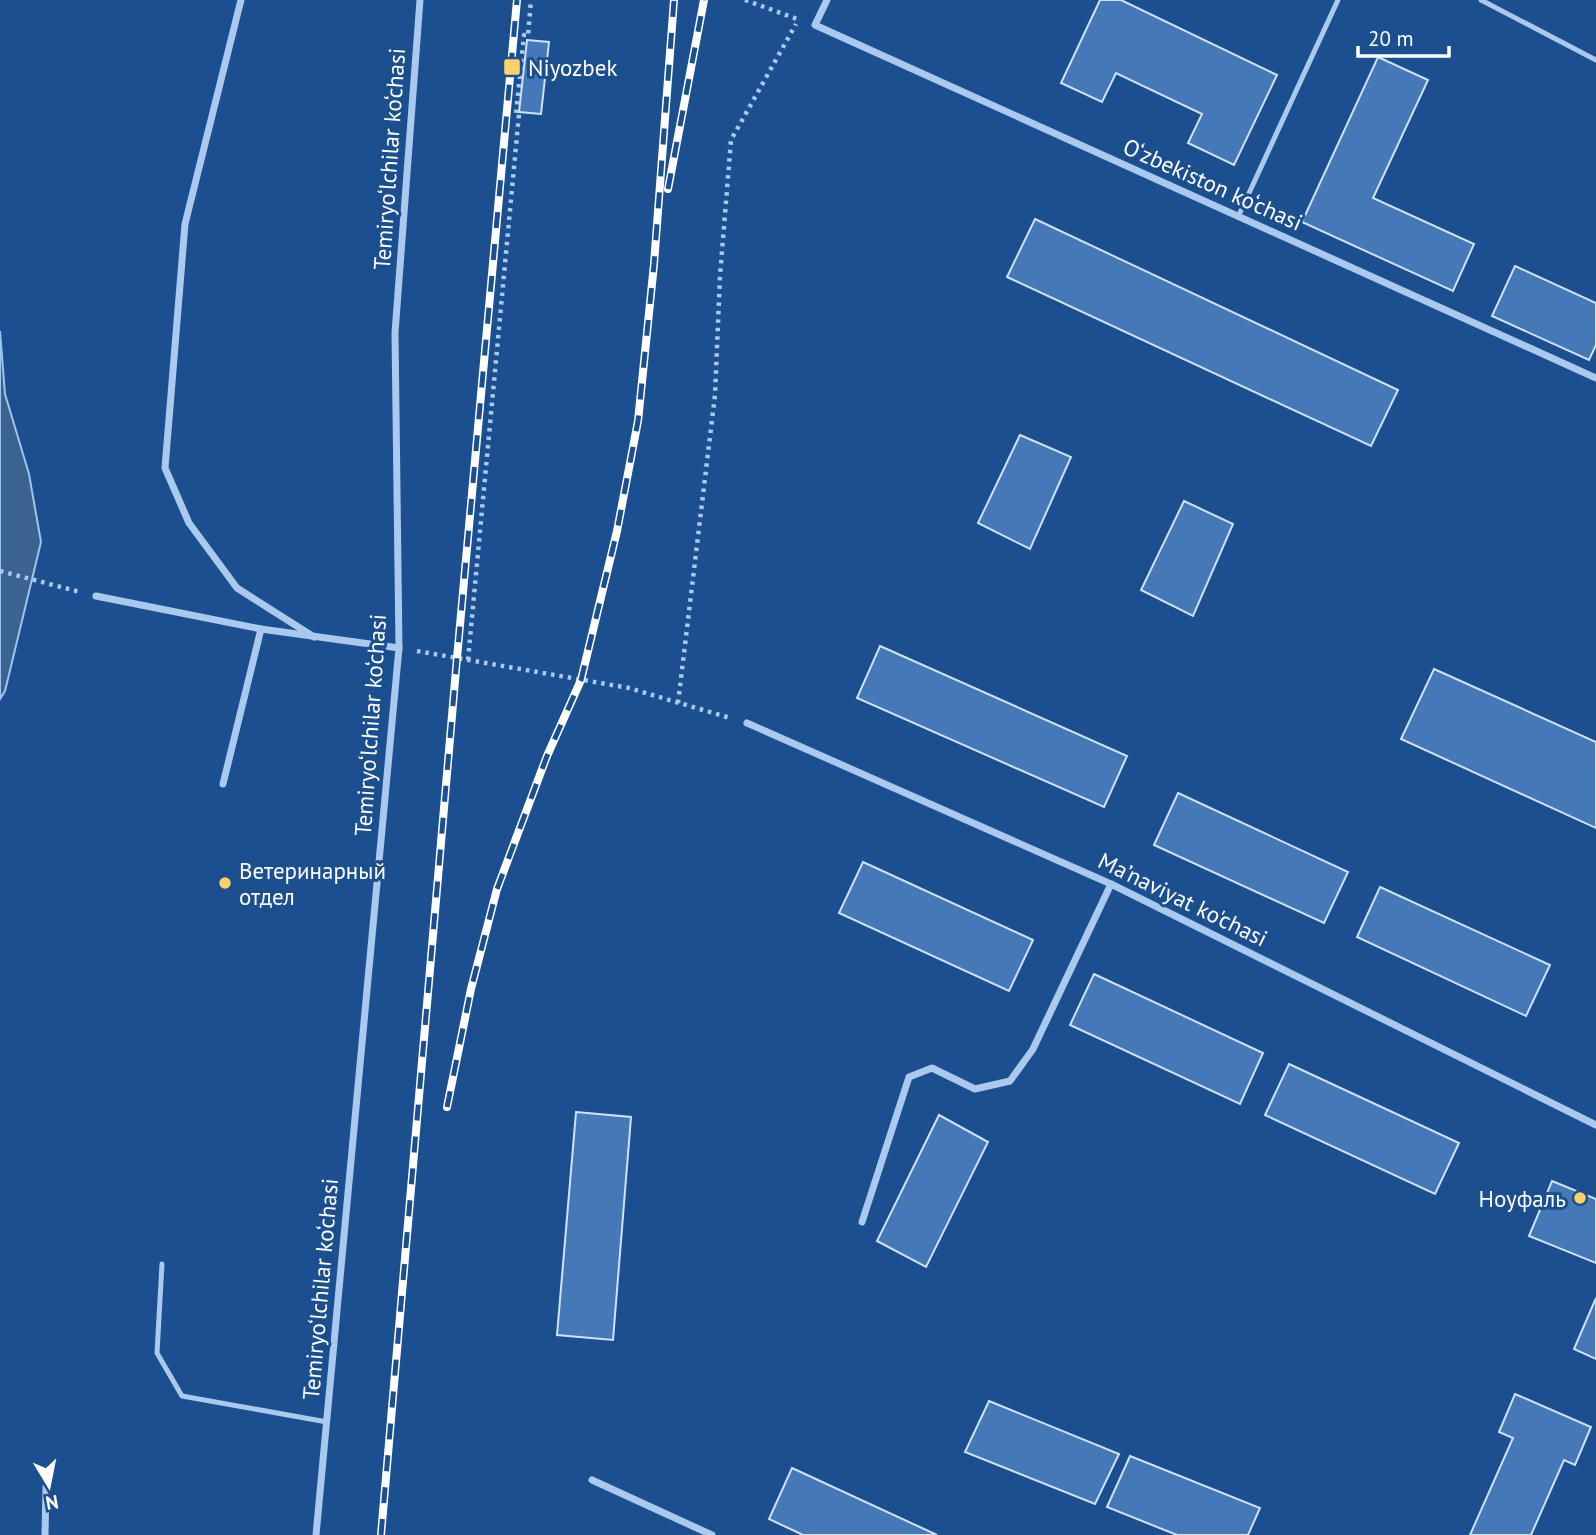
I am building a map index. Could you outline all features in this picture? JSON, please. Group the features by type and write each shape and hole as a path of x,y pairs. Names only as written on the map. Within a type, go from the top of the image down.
{"street":[{"path":"242,0 185,225 165,468 189,523 237,588 314,638"},
{"name":"Temiryo‘lchilar ko‘chasi","path":"316,1535 399,648 395,333 420,0"},
{"path":"815,25 827,0"},
{"name":"O‘zbekiston ko‘chasi","path":"815,25 1596,378"},
{"path":"96,596 261,629 399,648"},
{"path":"223,784 261,629"},
{"name":"Ma’naviyat ko'chasi","path":"747,723 1111,884 1596,1125"},
{"path":"862,1222 909,1077 932,1068 975,1089 1010,1081 1032,1049 1111,884"},
{"path":"592,1480 712,1535"},
{"path":"45,1535 46,1488"}],"lane":[{"path":"1238,217 1338,0"},
{"path":"1481,0 1595,57"},
{"path":"162,1264 156,1353 182,1396 327,1422"}],"path":[{"path":"468,660 517,128 517,101 524,35 528,36 531,0"},
{"path":"745,0 815,25"},
{"path":"678,703 715,395 720,276 731,141 799,19"},
{"path":"0,571 96,596"},
{"path":"399,648 629,688 747,723"}],"water":[{"path":"0,331 5,394 29,474 41,542 5,691 0,699"}],"building":[{"path":"1100,0 1121,0 1277,75 1234,165 1188,143 1202,114 1116,73 1102,102 1061,83"},
{"path":"527,40 549,42 541,114 519,112"},
{"path":"1378,57 1428,80 1373,198 1474,244 1453,291 1302,222"},
{"path":"1035,219 1398,390 1371,446 1007,277"},
{"path":"1515,266 1596,303 1596,345 1589,360 1492,316"},
{"path":"1020,435 1071,457 1030,549 978,523"},
{"path":"1184,501 1233,524 1193,616 1141,590"},
{"path":"880,646 1127,756 1104,807 857,698"},
{"path":"1434,669 1596,742 1596,828 1401,739"},
{"path":"1178,793 1348,872 1324,923 1154,845"},
{"path":"863,862 1033,940 1009,991 839,913"},
{"path":"1380,887 1550,965 1526,1016 1357,937"},
{"path":"1094,974 1263,1053 1240,1104 1070,1025"},
{"path":"1289,1064 1459,1143 1435,1194 1265,1115"},
{"path":"576,1112 631,1117 613,1340 557,1335"},
{"path":"939,1115 988,1142 926,1267 877,1241"},
{"path":"1552,1181 1596,1199 1596,1263 1529,1236"},
{"path":"1596,1298 1596,1359 1574,1349"},
{"path":"1515,1394 1591,1427 1575,1465 1564,1460 1531,1535 1470,1535 1513,1438 1499,1432"},
{"path":"989,1401 1119,1454 1095,1504 965,1452"},
{"path":"1130,1456 1260,1508 1248,1535 1177,1535 1107,1507"},
{"path":"792,1468 937,1535 803,1535 769,1519"}],"railway":[{"path":"381,1535 517,0"},
{"path":"447,1107 471,989 497,889 547,756 581,680 617,531 638,421 654,264 674,0"},
{"path":"668,189 704,0"}],"place":[{"name":"Niyozbek","path":"512,67"},
{"name":"Ветеринарный отдел","path":"225,883"},
{"name":"Ноуфаль","path":"1580,1198"}]}
